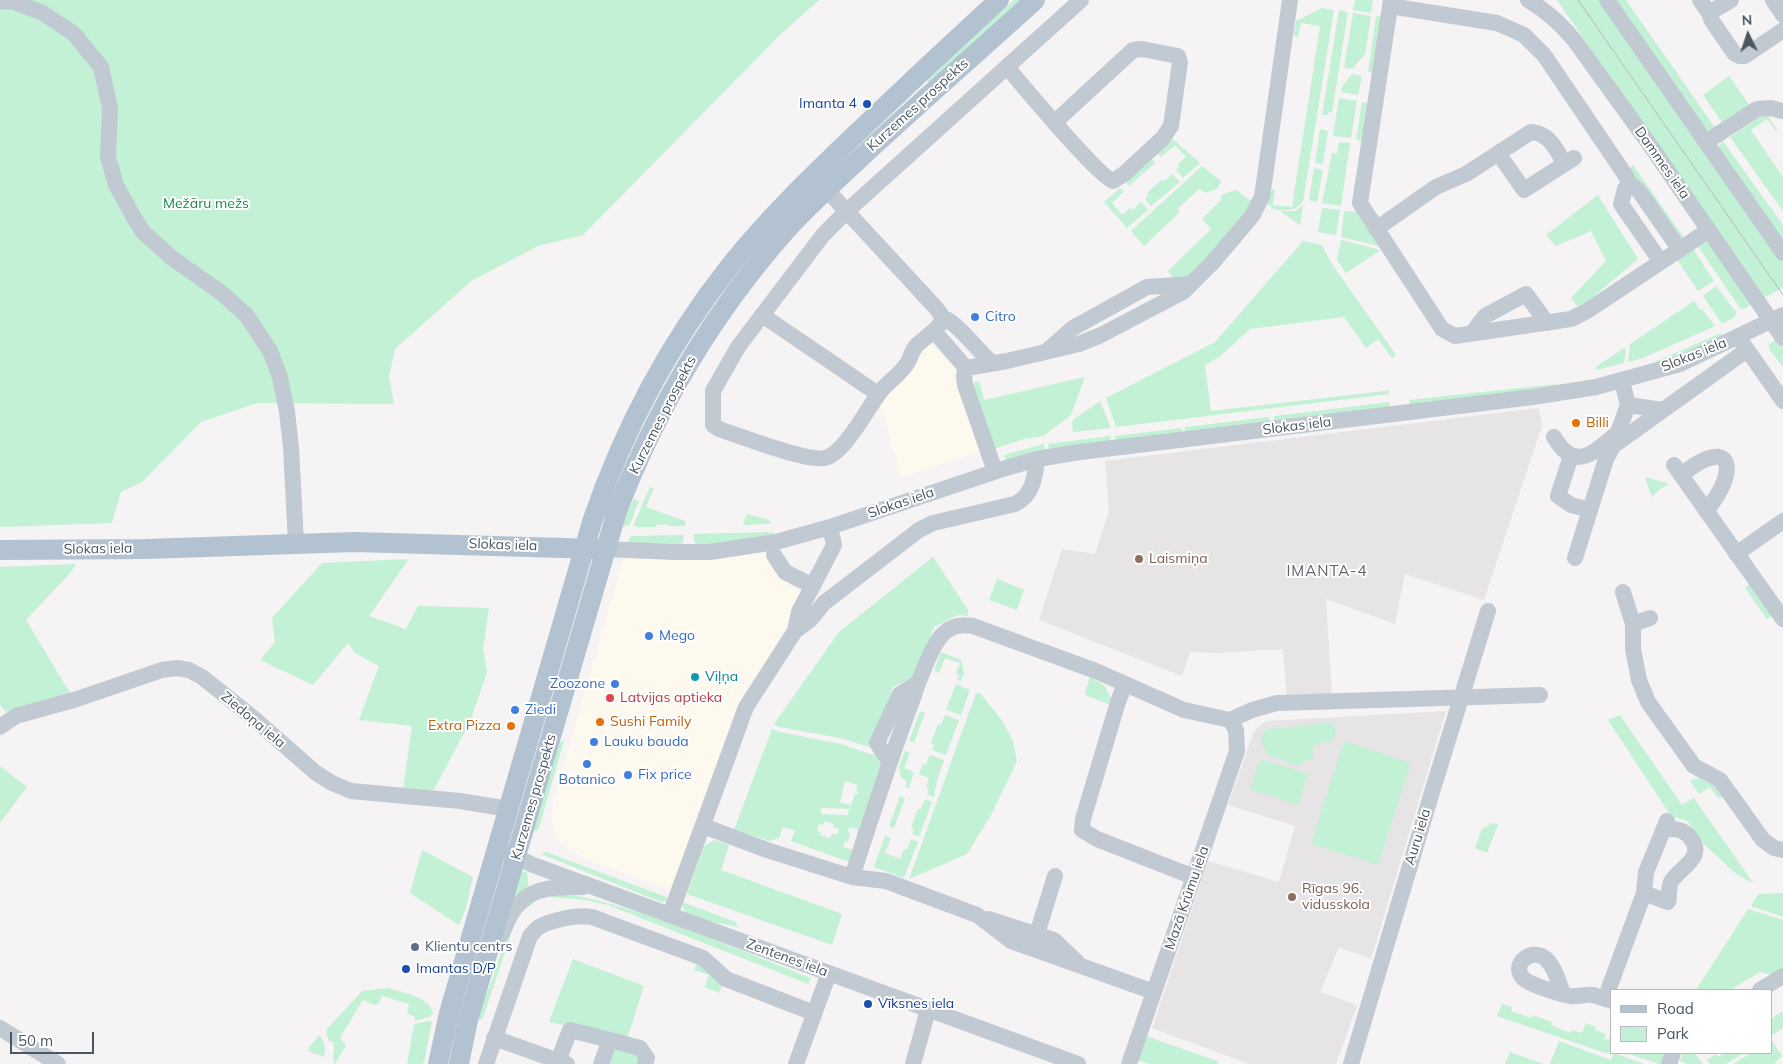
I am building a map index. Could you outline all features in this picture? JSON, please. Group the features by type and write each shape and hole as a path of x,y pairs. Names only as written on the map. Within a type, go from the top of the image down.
{"main road":[{"name":"Kurzemes prospekts","path":"438,1064 447,1020 585,548 606,484 645,400 678,341 730,266 766,223 805,182 998,0"},
{"name":"Kurzemes prospekts","path":"459,1064 464,1036 617,510 642,449 666,402 711,327 749,275 789,228 826,189 1035,0"},
{"name":"Slokas iela","path":"0,550 146,549 365,542 605,549"}],"street":[{"path":"992,363 980,353 952,321 938,324 912,351 907,365 878,394 844,444 836,453 826,458 804,457 719,429 713,425 713,391 738,347 823,235 847,211 1008,68 1081,0"},
{"path":"966,368 1045,353 1079,344 1101,335 1183,292 1224,249 1252,216 1262,197 1290,0"},
{"name":"Dammes iela","path":"1528,0 1565,28 1575,41 1709,230 1777,318 1783,338"},
{"path":"1607,0 1783,253"},
{"path":"1731,0 1705,6 1712,21 1734,53 1739,56 1745,56 1783,30"},
{"path":"1773,0 1783,15"},
{"path":"0,1 14,2 43,13 74,34 100,67 110,108 108,157 116,185 133,216 143,232 172,258 222,294 247,316 270,351 280,377 287,412 291,447 296,543"},
{"path":"1680,250 1639,191 1629,183 1544,55 1524,34 1486,20 1391,3 1360,196 1363,208 1442,329 1455,336 1571,319 1588,311 1680,250 1709,230"},
{"path":"1008,68 1055,122 1109,180 1115,180 1163,138 1171,126 1180,62 1178,56 1142,49 1133,50 1055,122"},
{"path":"1706,142 1757,109 1771,108 1783,112"},
{"path":"1376,229 1436,187 1466,174 1498,153 1531,132 1539,132 1548,138 1569,161 1524,190 1498,153"},
{"path":"1629,183 1625,189 1621,204 1661,262"},
{"path":"826,189 937,309 938,324 966,368 964,376 965,385 996,471"},
{"path":"1472,333 1485,316 1526,294 1547,322"},
{"path":"762,315 878,394"},
{"name":"Slokas iela","path":"605,549 681,552 733,550 776,542 830,527 1037,459 1080,452 1578,391 1622,381 1743,343 1777,318"},
{"path":"1554,437 1561,449 1571,456 1578,458 1587,456 1663,410 1743,343 1783,401"},
{"path":"1575,558 1606,459 1628,405 1622,381"},
{"path":"1628,405 1663,410"},
{"path":"1571,456 1558,496 1571,504 1590,510"},
{"path":"1706,511 1720,493 1725,481 1727,468 1722,457 1716,456 1703,459 1678,470 1706,511 1736,554 1783,619"},
{"path":"670,915 746,707 795,631 810,619 824,603 919,530 933,522 1015,504 1022,500 1033,482 1037,459"},
{"path":"1736,554 1783,521"},
{"path":"795,631 797,617 834,544 830,527"},
{"path":"774,555 779,566 785,572 813,586"},
{"path":"1623,592 1634,624 1633,643 1643,694 1694,766 1720,780 1764,840 1774,848 1783,850"},
{"name":"Auru iela","path":"1351,1064 1488,611"},
{"path":"1634,624 1650,618"},
{"path":"852,877 889,761 877,743 900,694 918,683 939,638 948,630 961,625 973,626 1018,642 1096,671 1184,710 1233,725 1252,710 1277,703 1540,695"},
{"name":"Ziedoņa iela","path":"0,728 16,716 77,699 162,670 177,668 189,670 202,677 251,716 316,773 341,788 351,791 510,809"},
{"path":"1125,684 1083,819 1082,830 1097,839 1194,877"},
{"name":"Mazā Krūmu iela","path":"1128,1064 1237,751 1233,725"},
{"path":"1612,989 1644,893 1646,872 1666,824 1686,833 1695,845 1694,854 1671,883 1668,902 1644,893"},
{"path":"703,826 767,850 852,877 886,881 977,915 1054,940 1083,968"},
{"name":"Zentenes iela","path":"498,850 533,865 1078,1064"},
{"path":"1037,934 1055,876"},
{"path":"491,945 504,931 514,908 534,892 549,887 595,887"},
{"path":"486,1064 530,936 538,927 570,916 583,915 703,958 726,979 814,1013"},
{"path":"977,915 1011,941 1154,992"},
{"path":"796,1064 829,973"},
{"path":"1762,989 1783,976"},
{"path":"1563,994 1571,996 1592,995 1608,1000"},
{"path":"913,1064 928,1010"},
{"path":"0,1028 58,1064"},
{"path":"494,1038 562,1062 570,1030 640,1048 647,1058 645,1064"},
{"path":"601,1064 610,1040"}],"shaded area":[{"path":"929,344 932,344 955,369 982,451 901,477 880,404 890,389 918,362 919,354"},
{"path":"1539,408 1542,426 1484,600 1405,574 1395,624 1326,599 1332,696 1287,698 1283,649 1218,653 1190,652 1182,676 1039,620 1062,549 1095,554 1109,511 1105,461"},
{"path":"765,550 778,575 803,594 746,699 673,891 586,859 560,843 556,837 551,815 553,803 624,556"},
{"name":"Rīgas 96. vidusskola","path":"1446,711 1371,959 1339,947 1320,992 1357,1005 1336,1064 1249,1064 1152,1028 1208,861 1279,882 1295,826 1228,805 1254,731 1266,721"}],"green space":[{"name":"Mežāru mežs","path":"0,0 819,0 781,34 583,235 538,246 471,281 395,349 389,377 394,404 257,403 201,422 142,482 121,492 112,523 0,527"},
{"path":"1014,0 1023,0 931,85 926,79"},
{"path":"1355,0 1373,0 1371,13 1353,10"},
{"path":"1557,0 1600,0 1783,263 1783,288 1763,298"},
{"path":"1616,0 1626,0 1716,129 1707,130"},
{"path":"1322,8 1334,10 1303,202 1293,209 1277,209 1268,204 1267,199 1273,189 1275,190 1273,205 1292,207 1320,26 1301,23 1298,38 1294,35 1296,21"},
{"path":"1339,10 1348,12 1332,113 1328,112 1328,115 1322,115"},
{"path":"1353,13 1371,16 1365,54 1352,69 1344,68"},
{"path":"1376,16 1383,17 1375,73 1368,72"},
{"path":"1352,74 1362,76 1358,95 1341,92 1342,87"},
{"path":"1729,76 1750,106 1723,124 1703,95"},
{"path":"1339,98 1357,101 1351,138 1333,136"},
{"path":"1362,102 1370,103 1364,141 1356,140"},
{"path":"1761,116 1768,116 1777,130 1767,119 1751,130 1783,177 1783,211 1730,137"},
{"path":"1320,129 1328,131 1323,164 1315,163"},
{"path":"1173,139 1200,163 1183,178 1176,170 1180,166 1178,164 1186,157 1175,145 1161,157 1157,153"},
{"path":"1722,140 1783,225 1783,242 1719,147"},
{"path":"1339,142 1350,143 1341,206 1322,203 1332,153 1337,154"},
{"path":"1152,159 1155,163 1129,186 1126,182"},
{"path":"1633,165 1685,239 1681,239 1628,169"},
{"path":"1202,166 1221,181 1218,188 1205,193 1199,189 1177,209 1180,212 1144,246 1131,231"},
{"path":"1314,168 1323,170 1317,202 1309,200"},
{"path":"1172,174 1180,182 1151,206 1145,199 1149,195 1147,193 1162,179 1164,181"},
{"path":"1120,188 1124,191 1112,203 1122,215 1130,208 1133,210 1141,202 1148,210 1127,228 1104,202"},
{"path":"1236,190 1253,202 1198,269 1188,278 1176,281 1168,271 1211,229 1202,219 1221,200 1221,195"},
{"path":"1598,195 1638,259 1586,303 1577,306 1571,298 1606,261 1591,231 1556,246 1546,235"},
{"path":"1303,205 1300,225 1280,211 1295,211"},
{"path":"1322,208 1340,210 1336,235 1318,232"},
{"path":"1344,211 1359,212 1382,247 1341,237"},
{"path":"1341,240 1381,250 1346,273 1337,260"},
{"path":"1303,241 1322,245 1330,261 1396,355 1392,358 1378,339 1366,348 1344,317 1250,329 1219,357 1205,365 1211,411 1389,390 1389,394 1116,427 1106,398 1215,342"},
{"path":"1705,242 1713,245 1753,303 1744,309 1740,308 1697,245"},
{"path":"1692,247 1714,281 1698,291 1676,258"},
{"path":"1716,286 1736,312 1735,317 1722,324 1703,296"},
{"path":"1694,301 1715,326 1643,358 1628,362 1630,344"},
{"path":"1721,333 1723,339 1690,354 1648,365"},
{"path":"1778,339 1783,347 1783,367 1769,349 1769,344"},
{"path":"1624,348 1626,350 1624,363 1596,370 1596,367"},
{"path":"1085,377 1071,415 1043,436 1024,439 993,449 972,384 979,381 984,400"},
{"path":"1556,384 1557,388 1410,406 1409,400"},
{"path":"1100,401 1111,428 1073,432 1072,421"},
{"path":"1390,402 1389,407 1275,423 1274,416"},
{"path":"1269,417 1270,423 1185,434 1185,427"},
{"path":"1181,428 1182,434 1116,442 1115,436"},
{"path":"1110,436 1111,443 1049,451 1048,444"},
{"path":"1044,444 1045,452 1006,461 1004,455"},
{"path":"1646,477 1669,484 1652,497"},
{"path":"650,487 654,488 646,507 685,521 685,526 668,526 667,524 656,525 655,527 636,527 634,524"},
{"path":"634,499 639,501 630,524 623,527 624,517"},
{"path":"747,514 769,520 771,523 743,525"},
{"path":"773,532 774,536 739,543 697,545 694,541 694,534"},
{"path":"684,535 682,547 627,543 631,536"},
{"path":"933,557 968,610 968,616 958,615 934,627 917,676 893,687 872,748 840,738 779,727 774,724 839,632"},
{"path":"409,559 369,616 406,629 418,606 489,608 483,649 487,672 470,722 432,793 403,789 412,726 359,720 379,666 355,653 348,643 313,685 260,660 275,642 272,618 322,563"},
{"path":"76,564 71,572 26,620 70,693 6,712 0,705 0,567"},
{"path":"997,579 1024,590 1017,610 989,600"},
{"path":"1753,582 1775,613 1767,619 1745,588"},
{"path":"941,652 961,660 964,673 961,681 957,680 959,675 956,673 960,663 945,658 939,673 934,671"},
{"path":"1090,676 1105,686 1111,699 1109,704 1087,696 1085,693"},
{"path":"956,684 970,690 961,715 946,710"},
{"path":"976,693 981,694 1003,722 1013,741 1017,761 991,815 967,854 909,879"},
{"path":"920,711 925,713 914,743 909,741"},
{"path":"945,715 959,720 946,755 932,750 934,744 931,743 938,724 941,725"},
{"path":"1620,715 1682,805 1694,798 1754,884 1735,873 1705,845 1687,821 1671,816 1608,720"},
{"path":"1327,722 1335,727 1335,736 1330,741 1314,745 1312,748 1314,756 1312,759 1301,762 1300,766 1267,755 1261,737 1267,729"},
{"path":"772,729 841,744 873,755 877,754 882,762 881,771 851,861 849,862 791,841 795,831 783,827 779,838 770,841 734,830","holes":["845,781 858,785 856,791 858,794 855,794 851,805 840,802","821,808 849,809 848,815 821,814","825,821 834,824 833,827 839,829 837,835 832,833 830,838 820,835 821,833 817,830 819,824 823,825","849,827 858,829 853,850 843,847 845,841 848,842 850,833 848,832"]},
{"path":"564,741 539,828 536,831 531,830 556,743"},
{"path":"1344,741 1411,763 1378,865 1311,844"},
{"path":"905,751 910,753 904,768 914,772 909,788 905,787 907,782 901,777 899,767"},
{"path":"930,755 944,760 934,797 927,794 929,789 926,788 929,778 919,774 923,764 926,765"},
{"path":"1260,759 1308,774 1298,805 1250,789"},
{"path":"0,766 27,787 0,823"},
{"path":"1698,778 1714,785 1722,797 1719,799 1710,787 1699,794 1690,781"},
{"path":"900,796 905,798 894,828 889,826"},
{"path":"925,799 932,802 919,837 912,834 914,829 911,828 918,809 921,809"},
{"path":"1493,823 1498,824 1487,853 1475,848 1482,829"},
{"path":"885,836 891,838 885,853 900,859 911,839 918,842 904,878 874,867"},
{"path":"714,840 729,845 721,870 842,914 832,945 687,894 704,846"},
{"path":"422,850 473,877 466,908 459,925 410,893"},
{"path":"546,852 669,898 661,902 541,854"},
{"path":"521,871 527,872 529,890 513,901"},
{"path":"1783,893 1783,917 1751,906 1758,894"},
{"path":"551,894 587,898 644,914 811,978 808,984 608,905 586,900 551,897"},
{"path":"533,899 534,902 521,913 513,928 483,1018 480,1020 476,1019 494,975 510,924"},
{"path":"682,902 736,922 738,927 692,916 685,911"},
{"path":"1748,909 1783,920 1783,967 1771,975 1760,972 1732,989 1697,989"},
{"path":"573,959 644,986 627,1039 549,1022"},
{"path":"697,963 722,986 719,993 705,987 709,975 694,970"},
{"path":"387,988 422,999 431,1008 433,1014 415,1021 415,1017 407,1013 409,1004 382,996 379,1003 375,1005 363,1000 340,1038 346,1045 335,1064 333,1062 333,1042 329,1041 326,1033 327,1029 362,991"},
{"path":"1502,1004 1512,1007 1511,1011 1531,1018 1532,1015 1552,1022 1551,1025 1571,1033 1572,1030 1582,1033 1586,1023 1596,1027 1595,1030 1606,1034 1604,1039 1609,1040 1610,1036 1610,1051 1608,1054 1497,1016"},
{"path":"1783,1011 1783,1028 1773,1034 1773,1017"},
{"path":"432,1022 424,1062 422,1064 407,1064 414,1024"},
{"path":"320,1035 325,1046 324,1057 308,1051 309,1047"},
{"path":"1146,1036 1220,1062 1216,1064 1149,1064 1138,1060"},
{"path":"1559,1041 1611,1060 1614,1054 1617,1054 1644,1064 1550,1064"},
{"path":"1773,1042 1782,1056 1774,1064 1733,1064 1749,1054 1773,1054"},
{"path":"615,1048 636,1050 641,1064 607,1064"},
{"path":"1510,1052 1543,1064 1505,1064"},
{"path":"1629,1054 1666,1054 1663,1064"},
{"path":"1683,1054 1695,1054 1703,1064 1688,1064 1680,1061"},
{"path":"1716,1054 1718,1057 1722,1054 1742,1054 1726,1064 1710,1064 1707,1060"}],"tram line":[{"path":"1578,0 1783,295"}],"place":[{"name":"Imanta 4","path":"867,104"},
{"name":"Citro","path":"975,317"},
{"name":"Billi","path":"1576,423"},
{"name":"Laismiņa","path":"1139,559"},
{"name":"Mego","path":"649,636"},
{"name":"Viļņa","path":"695,677"},
{"name":"Zoozone","path":"615,684"},
{"name":"Latvijas aptieka","path":"610,698"},
{"name":"Ziedi","path":"515,710"},
{"name":"Sushi Family","path":"600,722"},
{"name":"Extra Pizza","path":"511,726"},
{"name":"Lauku bauda","path":"594,742"},
{"name":"Botanico","path":"587,764"},
{"name":"Fix price","path":"628,775"},
{"name":"Rīgas 96. vidusskola","path":"1292,897"},
{"name":"Klientu centrs","path":"415,947"},
{"name":"Imantas D/P","path":"406,969"},
{"name":"Vīksnes iela","path":"868,1004"}],"district":[{"name":"IMANTA-4","path":"1327,571"}]}
